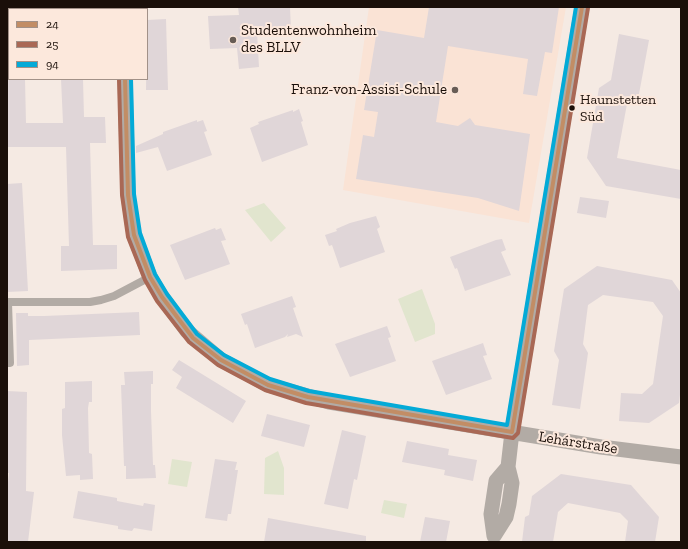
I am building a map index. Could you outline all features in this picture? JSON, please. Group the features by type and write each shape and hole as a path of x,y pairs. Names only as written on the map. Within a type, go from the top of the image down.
{"street":[{"path":"494,539 491,514 496,482 508,467 512,432 582,7"},
{"name":"Lehárstraße","path":"125,80 128,195 134,235 150,277 162,297 193,338 221,360 268,385 329,402 601,447 681,457"}],"lane":[{"path":"10,363 8,302 90,302 114,296 150,277"}],"shaded area":[{"name":"Franz-von-Assisi-Schule","path":"369,7 566,7 529,223 343,190"}],"green space":[{"path":"264,203 286,228 271,242 245,210"},
{"path":"422,289 435,324 435,334 415,342 398,299"},
{"path":"278,451 284,468 284,495 264,494 265,458"},
{"path":"172,459 192,462 187,487 168,484"},
{"path":"384,500 407,504 404,518 381,513"}],"building":[{"name":"Studentenwohnheim des BLLV","path":"238,7 290,7 291,30 257,32 259,67 239,69 237,48 210,49 208,16 239,15"},
{"name":"Franz-von-Assisi-Schule","path":"429,7 559,7 552,53 545,52 537,96 523,94 528,59 448,46 436,122 458,126 470,118 475,125 530,134 519,211 478,198 356,179 363,135 374,137 378,112 364,110 377,30 424,38"},
{"path":"166,19 168,90 146,90 146,80 148,80 148,20"},
{"path":"619,34 649,40 639,94 627,104 617,158 681,170 681,199 606,186 587,158 599,88 611,80"},
{"path":"7,79 25,80 26,123 63,123 61,80 83,80 84,117 105,117 106,143 90,143 93,245 117,245 117,269 61,271 61,246 69,246 66,147 7,147"},
{"path":"299,109 303,121 301,122 308,145 262,162 250,128 259,124 258,122"},
{"path":"197,120 197,122 203,120 207,131 204,132 212,155 167,171 158,147 136,153 136,146 163,134 163,132"},
{"path":"22,183 28,291 7,292 7,184"},
{"path":"580,197 609,201 606,218 577,213"},
{"path":"376,216 380,227 377,229 385,252 340,268 332,245 329,246 325,235 337,231 336,229 350,223"},
{"path":"215,228 216,230 221,228 226,240 221,241 230,264 185,280 170,245"},
{"path":"502,239 506,250 501,252 511,275 465,291 457,268 455,269 450,257"},
{"path":"597,266 672,280 681,293 681,386 679,403 649,423 619,421 621,393 642,394 653,384 663,316 653,302 603,295 588,305 583,344 588,353 580,409 552,405 559,360 554,351 564,289"},
{"path":"292,296 296,307 293,308 303,337 296,334 287,337 288,334 285,337 255,348 247,324 245,325 241,314"},
{"path":"139,312 140,335 29,340 29,365 17,366 16,313 28,313 28,316 44,316"},
{"path":"387,326 391,337 388,338 396,361 350,377 335,344"},
{"path":"483,343 487,355 483,356 492,379 446,395 432,361"},
{"path":"179,360 246,401 233,423 176,388 182,377 172,370"},
{"path":"153,371 153,384 151,384 151,411 153,465 155,465 156,478 126,479 126,466 124,466 121,385 125,385 124,372"},
{"path":"92,381 92,402 89,402 88,408 89,453 92,454 93,479 80,480 80,475 66,476 62,435 62,409 65,408 65,382"},
{"path":"7,391 27,392 26,491 34,492 28,542 7,542 7,491 9,473 7,473"},
{"path":"267,414 310,425 304,447 261,436"},
{"path":"342,430 366,436 357,480 354,479 348,509 324,504"},
{"path":"407,441 449,449 448,455 477,460 473,481 444,475 445,470 402,462"},
{"path":"215,459 237,462 235,470 238,470 231,514 228,514 227,521 205,518"},
{"path":"561,474 631,485 659,517 655,542 625,542 628,521 620,513 568,503 558,512 553,542 522,542 525,517 529,515 532,496"},
{"path":"78,491 117,498 117,501 143,506 144,503 155,505 152,531 134,528 132,531 118,529 118,526 73,518"},
{"path":"425,517 450,521 446,542 420,542"},
{"path":"268,518 366,536 366,542 264,542"}],"transit line":[{"name":"94","path":"131,80 134,194 140,233 155,274 167,294 197,334 224,355 270,379 309,391 507,425 576,7"},
{"name":"24","path":"512,432 582,7"},
{"name":"25","path":"119,80 122,195 128,237 145,280 157,301 189,342 218,365 265,390 306,403 513,438 518,433 588,8"},
{"name":"24","path":"125,80 128,195 134,235 150,277 162,297 193,338 221,360 268,385 308,397 512,432"}],"place":[{"name":"Studentenwohnheim des BLLV","path":"233,40"},
{"name":"Franz-von-Assisi-Schule","path":"455,90"},
{"name":"Haunstetten Süd","path":"572,108"}]}
